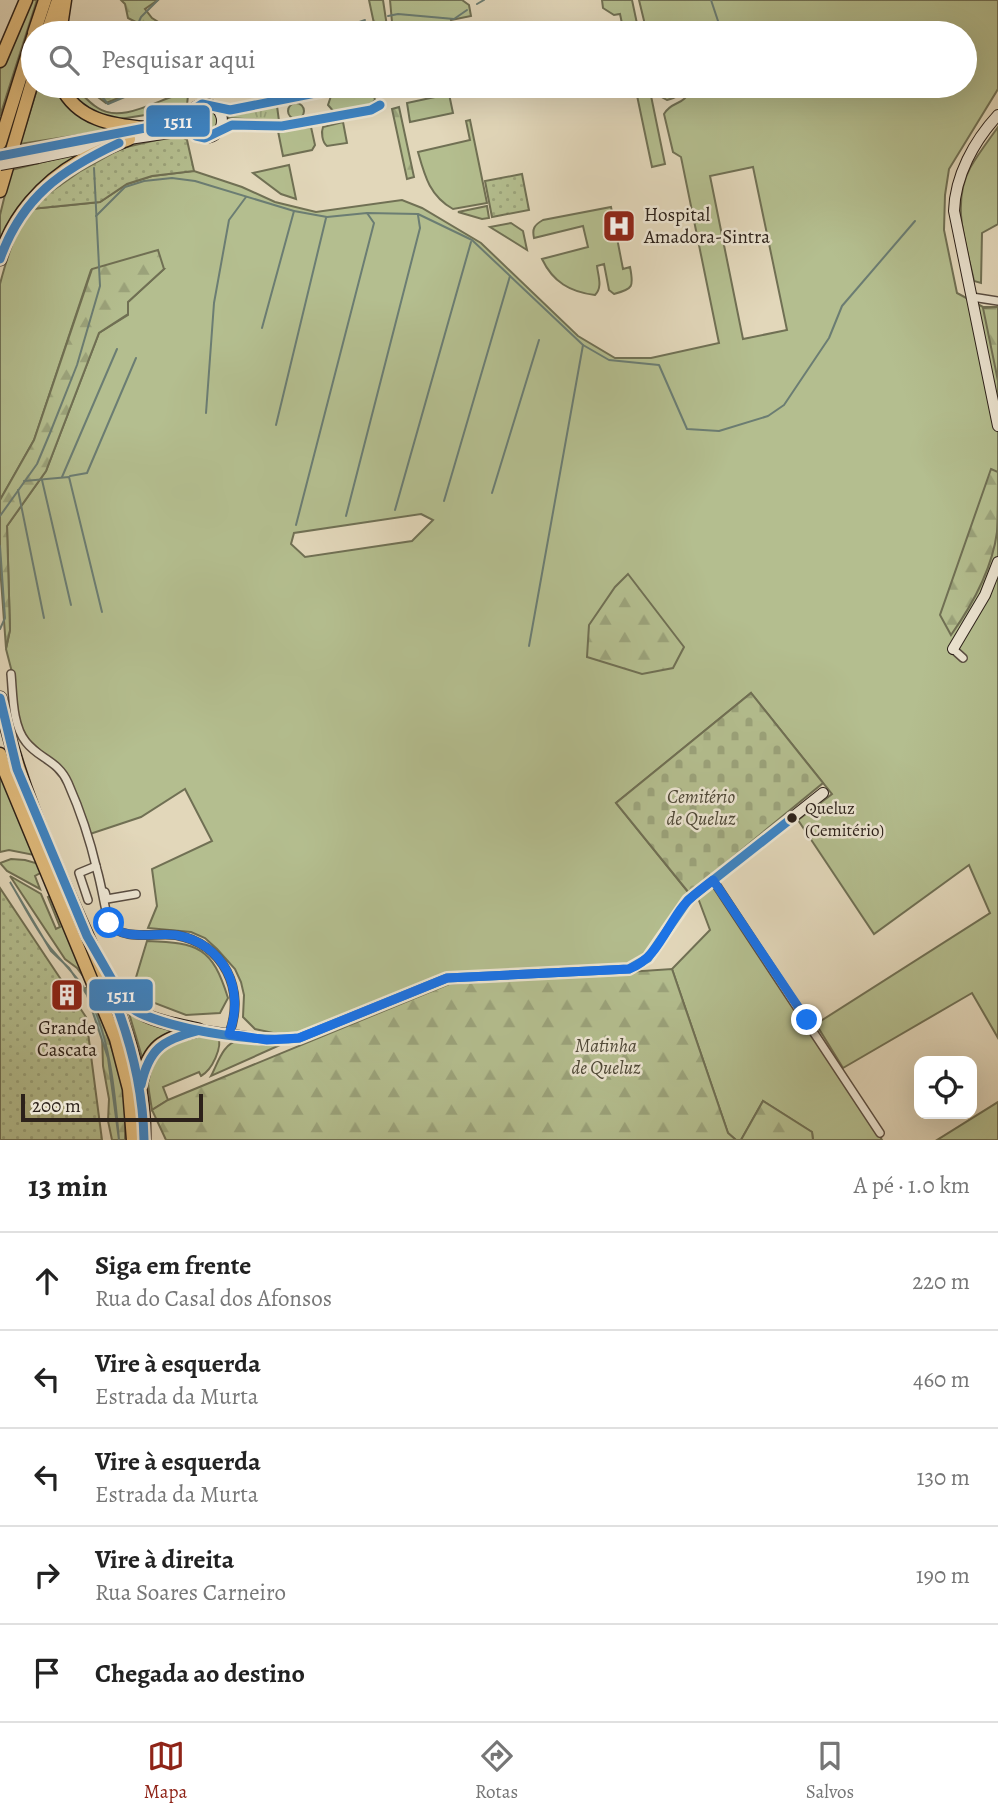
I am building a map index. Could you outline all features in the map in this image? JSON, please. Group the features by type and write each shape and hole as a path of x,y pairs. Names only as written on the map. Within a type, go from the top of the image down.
{"highway":[{"path":"0,61 26,0"},
{"path":"38,21 45,0"},
{"path":"51,21 58,0"},
{"path":"62,21 65,0"},
{"path":"0,143 21,76"},
{"path":"0,191 27,98"},
{"path":"70,98 75,105 98,120 146,128"},
{"path":"0,259 5,241 25,208 50,182 81,160 130,139"},
{"path":"0,698 17,769 121,1015 137,1067 144,1140"},
{"path":"0,754 116,1039 129,1089 133,1140"},
{"path":"87,936 123,999 131,1008 151,1018 199,1030"},
{"path":"140,1088 145,1064 162,1042 172,1036 199,1030"}],"street":[{"path":"0,165 39,153 176,122 189,116 196,106 209,104 219,110 222,117 219,130 211,137 196,136 190,130 189,116"},
{"path":"998,115 990,123 964,166 955,195 956,225 998,426"},
{"path":"0,156 39,153 190,130"},
{"path":"972,297 998,301"},
{"path":"963,658 953,649 985,595 998,562"},
{"path":"11,674 20,731 25,741 63,772 81,817 112,928 144,935 175,935 204,946 225,968 235,990 235,1018 229,1034"},
{"path":"199,1030 267,1040 299,1038 447,978 629,969 648,958 681,909 713,880 823,793"},
{"path":"88,900 79,873 96,866"},
{"path":"104,880 107,899 136,894"},
{"path":"713,880 880,1133"}],"green space":[{"path":"30,0 37,0 30,21 21,21 21,50 0,116 0,68"},
{"path":"121,0 158,0 145,9 157,21 134,21 128,18 125,4"},
{"path":"369,0 383,0 386,21 373,21"},
{"path":"390,0 462,0 469,5 471,16 451,21 392,21"},
{"path":"602,0 632,0 636,21 621,21 620,14 614,15 603,8"},
{"path":"639,0 998,0 998,89 949,169 944,230 957,293 983,307 998,307 998,1038 972,993 843,1068 816,1024 990,913 969,865 874,934 798,820 832,794 751,693 616,803 689,893 644,956 623,973 449,984 309,1041 255,1029 243,1017 244,995 235,969 217,949 205,938 191,932 148,928 157,906 152,869 212,841 185,789 141,817 87,835 63,772 20,731 14,680 6,649 10,630 7,526 46,471 99,333 128,315 128,302 164,269 115,264 91,270 34,440 0,500 0,284 20,227 31,209 100,202 127,184 152,176 194,171 242,187 275,202 316,212 402,200 422,208 481,243 578,336 615,358 651,358 719,343 681,157 673,152 664,114 671,106 686,98 977,98 977,21 644,21","holes":["753,167 787,330 743,339 710,176","421,514 433,520 412,541 305,557 291,544 294,533"]},
{"path":"34,98 72,98 111,130 20,144"},
{"path":"76,98 86,98 98,108 116,113 169,98 188,98 187,105 177,110 118,121 83,107"},
{"path":"99,98 119,98 106,103"},
{"path":"330,98 375,100 369,106 334,112 328,105"},
{"path":"430,98 450,98 453,113 410,122 407,103"},
{"path":"638,98 651,98 665,164 652,167"},
{"path":"293,103 299,103 304,111 302,117 293,119 288,114 288,108"},
{"path":"277,106 279,121 228,118 228,116"},
{"path":"399,107 414,177 407,179 392,109"},
{"path":"206,108 215,112 219,121 215,130 206,134 197,130 193,121 197,112"},
{"path":"470,120 487,203 453,209 434,192 426,178 418,152 470,140 466,121"},
{"path":"343,122 347,143 327,146 322,137 323,127"},
{"path":"311,127 315,145 312,150 283,156 278,131"},
{"path":"998,127 998,224 982,233 981,283 974,281 967,253 961,196 970,168"},
{"path":"178,135 187,140 194,171 152,176 127,184 100,202 31,209 79,172 122,148"},
{"path":"91,150 73,162 0,246 0,215 11,170"},
{"path":"289,165 296,199 281,194 253,173"},
{"path":"522,174 529,210 492,217 485,181"},
{"path":"487,206 489,218 482,219 458,212"},
{"path":"611,207 623,269 630,267 631,286 614,294 609,290 604,264 597,266 599,285 595,295 570,288 557,280 542,259 588,247 583,226 534,238 534,228 543,220"},
{"path":"511,223 523,231 527,250 490,227"},
{"path":"158,250 164,269 128,302 128,314 99,333 46,471 7,526 10,630 6,648 0,566 0,500 34,440 92,269"},
{"path":"998,307 998,381 983,308"},
{"path":"991,469 998,472 997,532 991,560 967,611 951,635 940,615"},
{"path":"628,574 684,647 673,668 642,674 587,657 589,625 615,587"},
{"name":"Cemitério de Queluz","path":"751,693 823,783 689,893 616,803"},
{"path":"0,768 34,855 9,850 0,852"},
{"path":"11,859 39,864 42,872 35,876 40,889 7,871 0,863"},
{"path":"10,876 41,894 56,929 60,927 48,897 52,895 91,987 77,968 65,959"},
{"path":"713,880 882,1140 813,1140 812,1132 763,1101 741,1140 736,1140 728,1133 672,969 710,930 698,898"},
{"path":"0,888 86,1017 102,1140 0,1140"},
{"path":"147,941 191,946 209,958 228,998 220,1013 186,1015 131,994"},
{"name":"Matinha de Queluz","path":"672,969 728,1133 736,1140 166,1140 152,1110 168,1100 449,984"},
{"path":"91,987 122,1078 125,1140 112,1140 108,1121 109,1099 103,1066 102,1034 86,988"},
{"path":"128,1010 183,1028 162,1038 142,1057"},
{"path":"182,1036 218,1036 216,1058 201,1076 199,1072 163,1087 168,1100 152,1110 148,1083 150,1066 160,1053"},
{"path":"239,1040 280,1045 211,1076 225,1049"},
{"path":"763,1101 812,1132 813,1140 741,1140"},
{"path":"998,1102 998,1140 937,1140 971,1119 977,1119 977,1115"}],"water":[{"path":"10,882 44,939 30,918"},
{"path":"71,971 87,993 101,1027 106,1046 113,1084 119,1140 108,1058 87,995"}],"waterway":[{"path":"139,21 158,0"},
{"path":"477,4 484,0"},
{"path":"711,0 718,21"},
{"path":"388,16 398,14 454,19 467,10"},
{"path":"103,98 108,104 122,98"},
{"path":"0,516 37,464 77,365 100,286 94,168"},
{"path":"96,216 125,187 144,181 172,178 195,181 294,211 327,217 367,213 418,214 472,240 583,345 609,360 659,365 687,429 719,431 768,416 784,405 829,338 842,306 915,221"},
{"path":"206,413 214,303 229,220 246,197"},
{"path":"262,328 294,211"},
{"path":"296,525 374,223 367,213"},
{"path":"346,516 420,228 418,215"},
{"path":"276,425 326,218"},
{"path":"395,510 471,242"},
{"path":"444,501 510,276"},
{"path":"492,493 539,340"},
{"path":"529,646 583,345"},
{"path":"62,477 117,349"},
{"path":"70,476 87,473 136,358"},
{"path":"24,481 69,477 102,612"},
{"path":"42,480 71,605"},
{"path":"18,490 44,618"},
{"path":"0,546 5,618 0,629"}],"transit line":[{"name":"1511","path":"0,156 176,122 202,104 230,110 290,98"},
{"name":"1511","path":"190,130 196,136 205,138 232,125 282,126 371,110 380,105"},
{"name":"1511","path":"0,259 20,219 46,188 79,164 119,143"},
{"name":"1511","path":"0,698 17,769 87,936 123,999 132,1009 160,1021 221,1034 263,1039 299,1038 447,978 629,969 648,958 688,900 792,818"},
{"name":"1511","path":"112,994 135,1066 144,1140"},
{"name":"1511","path":"141,1085 148,1063 159,1048 175,1038 197,1031"}],"place":[{"name":"Hospital Amadora-Sintra","path":"619,226"},
{"name":"Queluz (Cemitério)","path":"792,818"},
{"name":"Grande Cascata","path":"67,995"}],"route":[{"path":"109,923 112,928 122,932 175,935 204,946 225,968 235,990 235,1018 229,1034 281,1040 299,1038 447,978 629,969 648,958 688,900 713,880 807,1020"}]}
